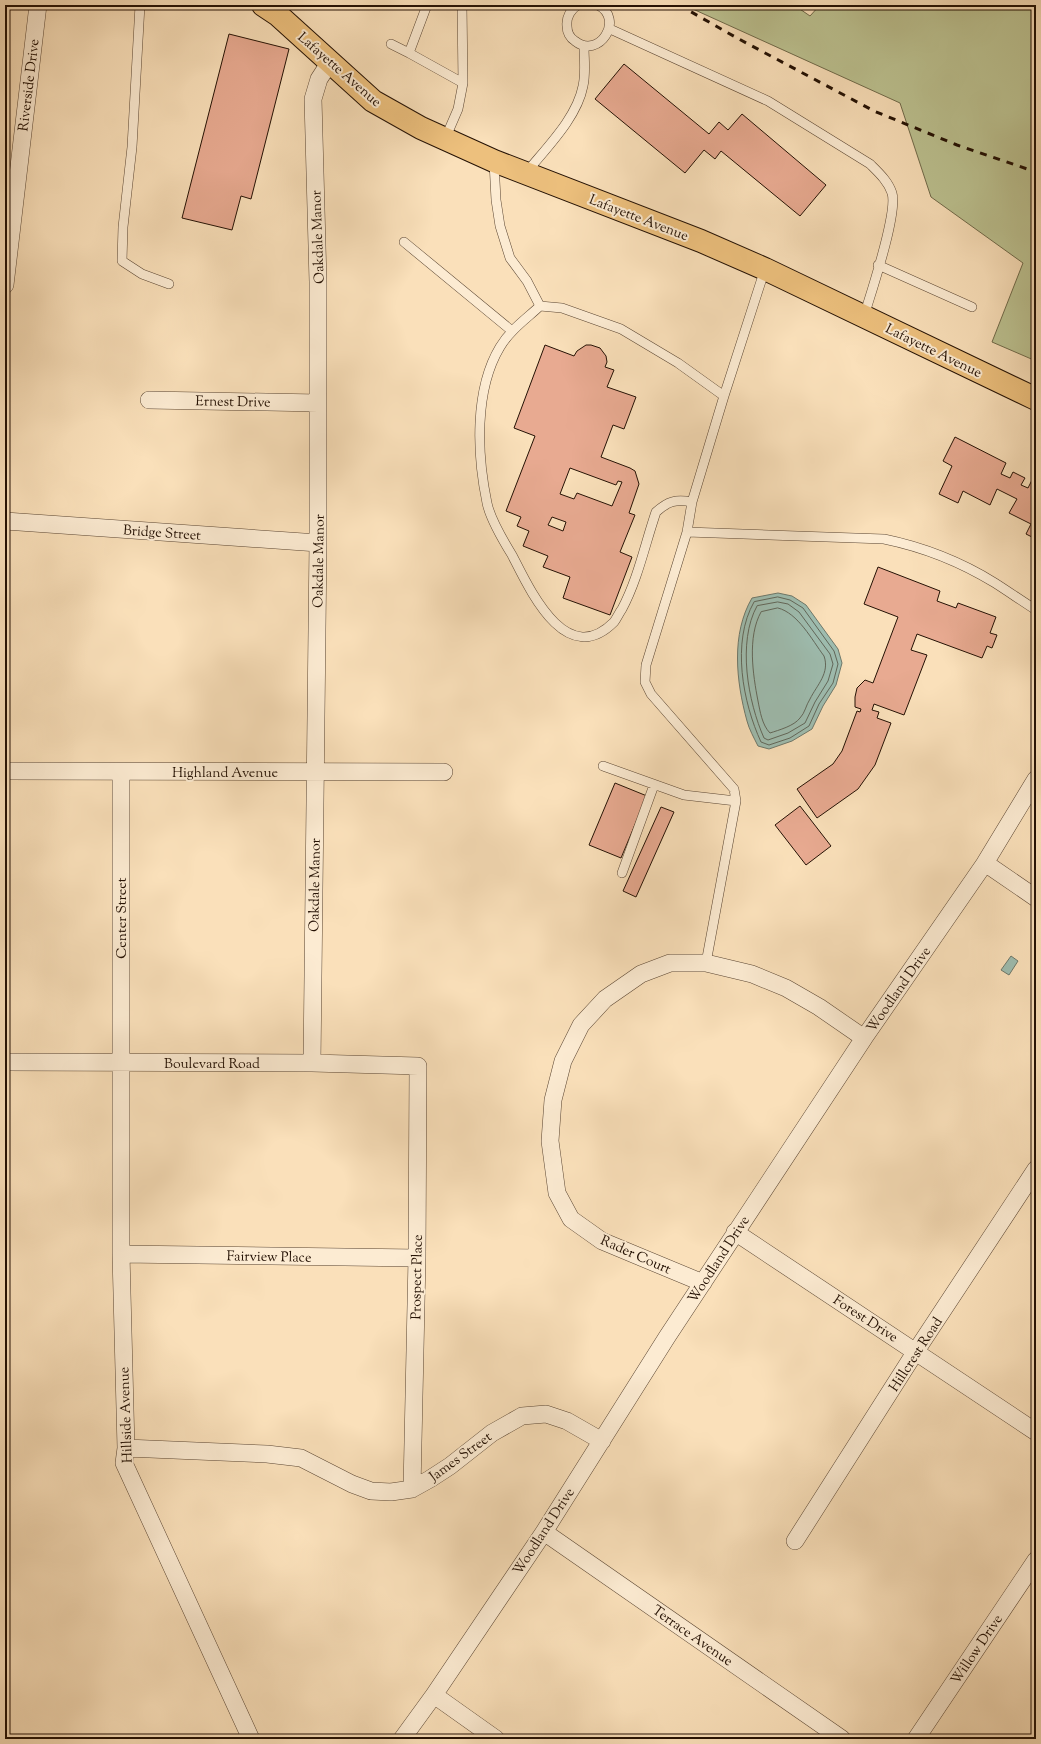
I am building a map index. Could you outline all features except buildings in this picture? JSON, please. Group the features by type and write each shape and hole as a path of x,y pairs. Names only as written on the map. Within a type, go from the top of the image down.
{"main road":[{"name":"Lafayette Avenue","path":"263,5 278,15 373,100 421,128 494,161 693,239 765,269 1036,399"}],"street":[{"name":"Riverside Drive","path":"5,285 38,5"},
{"name":"Oakdale Manor","path":"312,1063 318,543 318,282 313,99 319,79 330,62"},
{"name":"Ernest Drive","path":"149,400 318,403"},
{"name":"Bridge Street","path":"5,521 318,543"},
{"name":"Highland Avenue","path":"5,771 444,772"},
{"name":"Center Street","path":"121,772 121,1063"},
{"name":"Woodland Drive","path":"402,1739 434,1696 544,1532 667,1336 864,1038 986,863 1036,779"},
{"path":"986,863 1036,898"},
{"name":"Rader Court","path":"703,1283 602,1241 571,1219 557,1193 550,1141 553,1100 563,1062 581,1025 605,999 641,974 670,963 706,963 752,974 786,988 864,1038"},
{"name":"Boulevard Road","path":"5,1062 312,1063 418,1066"},
{"name":"Hillside Avenue","path":"121,1063 121,1254 126,1448 124,1463 251,1739"},
{"name":"Prospect Place","path":"412,1489 418,1066"},
{"name":"Hillcrest Road","path":"795,1541 916,1351 1036,1169"},
{"name":"Forest Drive","path":"736,1232 1036,1432"},
{"name":"Fairview Place","path":"121,1254 416,1258"},
{"name":"James Street","path":"126,1448 267,1454 301,1458 352,1484 371,1491 390,1492 412,1489 450,1466 492,1432 522,1416 546,1414 567,1421 602,1441"},
{"name":"Terrace Avenue","path":"544,1532 842,1739"},
{"name":"Willow Drive","path":"916,1739 1036,1560"},
{"path":"434,1696 496,1739"}],"lane":[{"path":"140,5 132,147 123,228 122,261 142,274 169,284"},
{"path":"409,53 426,5"},
{"path":"445,139 458,109 463,83 462,5"},
{"path":"578,5 570,12 566,26 572,39 584,46 599,44 610,29 610,18 598,5"},
{"path":"610,29 768,100 870,164 882,176 892,193 892,213 864,316"},
{"path":"391,44 463,83"},
{"path":"526,174 569,120 579,103 584,85 584,46"},
{"path":"494,161 496,200 502,232 510,258 527,281 540,306"},
{"path":"404,242 512,331"},
{"path":"878,265 972,307"},
{"path":"706,963 736,801 734,790 651,694 645,682 646,665 687,532 692,502 765,269"},
{"path":"692,502 681,500 666,504 656,512 632,590 615,621 599,633 581,638 560,629 538,604 505,543 488,505 479,426 486,378 500,347 512,331 540,306 562,308 621,329 678,363 724,396"},
{"path":"687,532 877,539 912,545 960,564 994,582 1036,610"},
{"path":"602,766 684,795 736,801"},
{"path":"622,873 654,784"}],"green space":[{"path":"684,5 794,5 810,16 820,5 1036,5 1036,361 992,342 1023,263 931,197 900,103"}],"water":[{"path":"778,593 792,596 806,605 838,649 842,663 836,685 823,706 812,729 792,741 769,749 758,746 747,721 738,674 738,642 745,612 752,598"},
{"path":"1011,956 1018,961 1009,975 1001,970"}],"railway":[{"path":"679,5 737,38 874,111 957,145 1036,172"}]}
